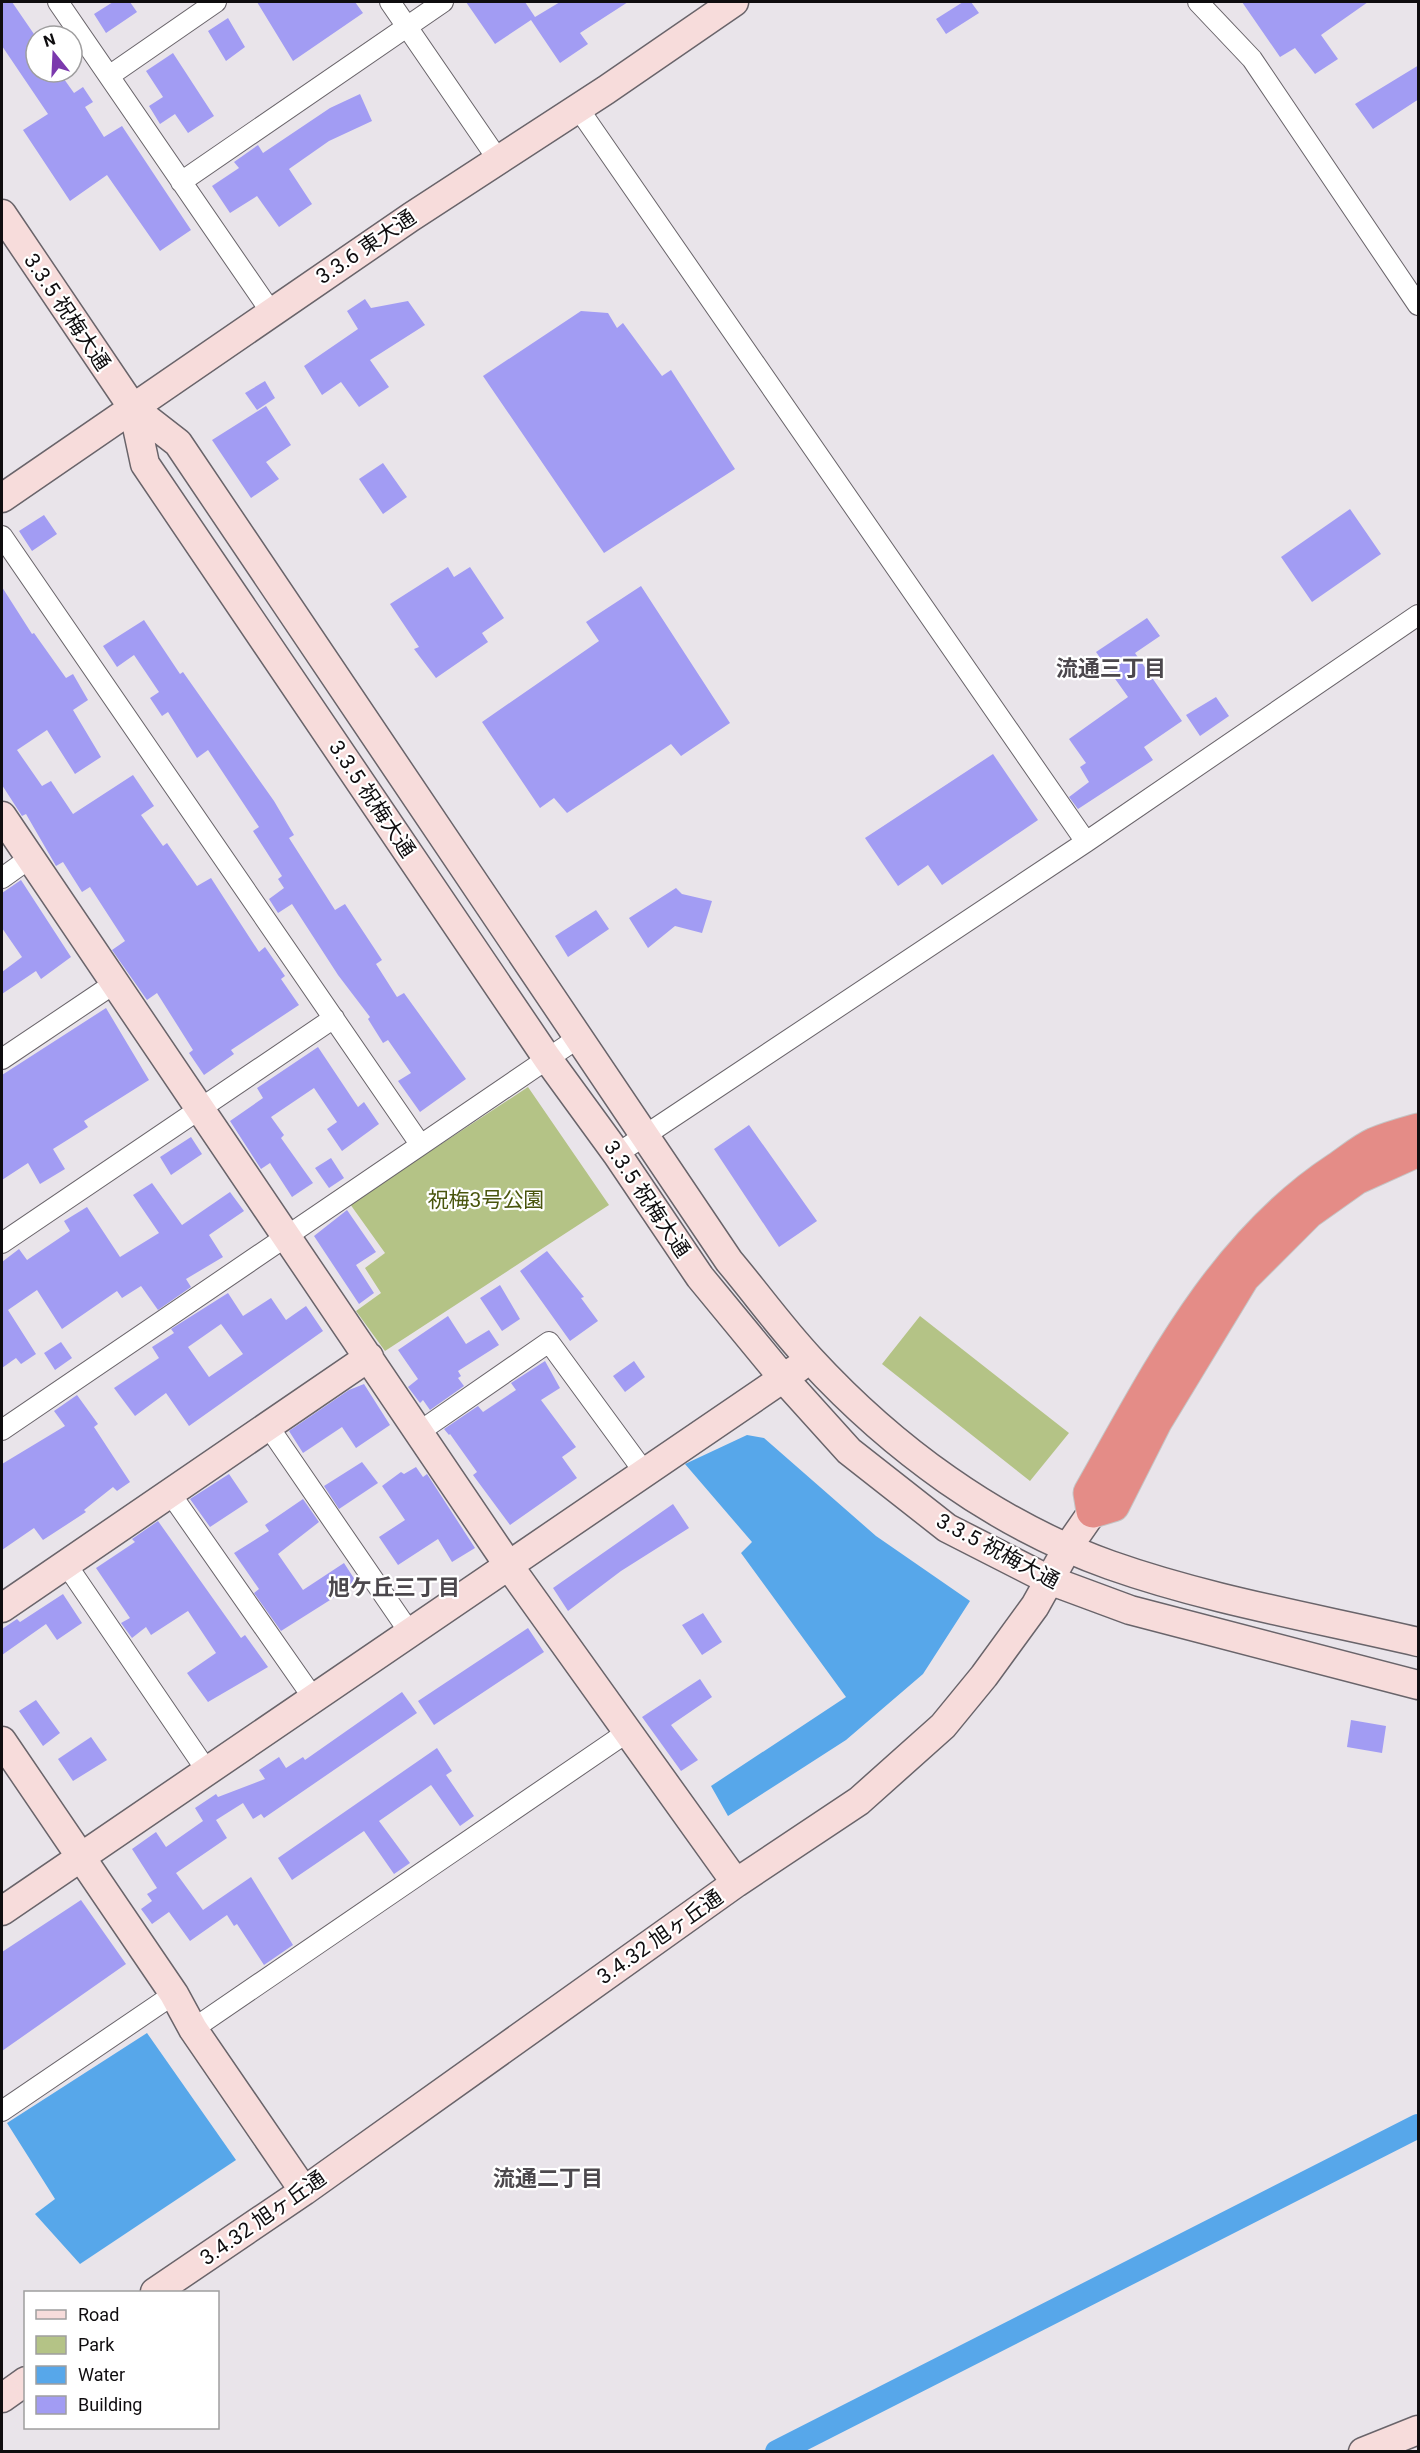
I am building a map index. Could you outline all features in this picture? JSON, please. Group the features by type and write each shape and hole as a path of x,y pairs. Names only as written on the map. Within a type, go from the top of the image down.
{"highway":[{"path":"1419,1130 1374,1144 1317,1182 1277,1216 1232,1263 1171,1351 1090,1493 1093,1511 1113,1505 1155,1422 1243,1277 1308,1212 1356,1178 1419,1150"}],"street":[{"path":"58,2 271,312"},
{"path":"109,76 216,2"},
{"path":"390,2 499,161"},
{"path":"181,182 443,2"},
{"name":"3.3.6 東大通","path":"2,498 271,312 734,2"},
{"path":"1198,2 1252,59 1419,305"},
{"path":"578,108 1086,842"},
{"name":"3.3.5 祝梅大通","path":"2,214 134,408 178,443 729,1261 810,1359 890,1436 975,1499 1068,1547 1110,1565 1218,1596 1419,1642"},
{"name":"3.3.5 祝梅大通","path":"134,408 145,464 547,1058 617,1154 700,1277 784,1379 849,1451 947,1528 1049,1580 1142,1613 1419,1685"},
{"path":"2,536 420,1144"},
{"path":"617,1154 1086,842 1419,615"},
{"path":"2,816 509,1566 626,1733 736,1883"},
{"path":"2,878 30,858"},
{"path":"2,1059 115,983"},
{"path":"2,1243 333,1018"},
{"path":"2,1430 578,1038"},
{"path":"419,1431 549,1342 645,1473"},
{"path":"2,1608 369,1357"},
{"path":"2,1911 784,1379 810,1359"},
{"path":"268,1426 410,1633"},
{"path":"170,1493 314,1699"},
{"name":"3.4.32 旭ヶ丘通","path":"156,2291 304,2190 736,1883 859,1801 943,1726 984,1676 1035,1606 1068,1547 1093,1511"},
{"path":"66,1564 207,1771"},
{"path":"193,2029 626,1733"},
{"path":"2,1741 174,1994 193,2029 304,2190"},
{"path":"2,2111 174,1994"},
{"path":"2,2398 24,2382"},
{"path":"1363,2451 1419,2430"}],"green space":[{"name":"祝梅3号公園","path":"528,1087 609,1205 385,1351 356,1311 381,1293 365,1268 385,1253 350,1204"},
{"path":"920,1316 1069,1433 1030,1481 882,1364"}],"water":[{"path":"747,1435 764,1438 876,1536 970,1601 923,1674 846,1740 728,1816 711,1786 846,1697 741,1553 752,1542 685,1464"},
{"path":"147,2033 236,2160 80,2264 35,2214 55,2199 7,2123"}],"building":[{"path":"2,2 12,2 27,24 24,24 24,79 2,46"},
{"path":"113,2 130,2 137,12 106,33 94,14"},
{"path":"257,2 355,2 363,13 293,61"},
{"path":"466,2 525,2 535,17 560,2 628,2 580,33 588,44 560,63 531,20 495,44"},
{"path":"963,2 971,2 979,13 946,34 936,19"},
{"path":"1242,2 1368,2 1321,35 1338,59 1315,74 1295,48 1280,57"},
{"path":"228,18 245,47 226,61 208,31"},
{"path":"173,53 214,116 188,133 175,114 160,124 149,106 163,97 146,71"},
{"path":"1419,65 1419,99 1373,129 1355,104"},
{"path":"28,84 68,84 74,93 83,87 93,102 85,107 104,137 122,126 191,230 160,251 107,175 70,201 23,130 48,114"},
{"path":"360,94 372,121 329,141 289,169 312,204 279,227 257,196 230,213 212,186 239,168 234,162 258,145 263,153 330,108"},
{"path":"365,299 371,308 408,301 425,325 370,360 389,387 359,407 341,382 322,395 304,366 358,329 347,311"},
{"path":"581,311 608,313 617,328 623,323 662,376 671,370 735,469 604,553 483,376"},
{"path":"265,381 275,398 257,410 245,393"},
{"path":"266,406 291,445 266,462 279,479 251,498 212,440"},
{"path":"383,463 407,497 383,514 359,479"},
{"path":"1350,509 1381,554 1312,602 1281,557"},
{"path":"44,515 57,534 32,551 19,531"},
{"path":"448,567 454,577 470,567 504,618 482,633 488,642 436,678 414,649 419,647 390,604"},
{"path":"641,586 730,723 681,756 671,744 567,813 554,798 540,808 482,722 599,641 586,622"},
{"path":"2,587 32,634 34,633 66,678 73,674 88,700 73,710 101,757 75,774 47,730 17,750 42,786 51,781 73,814 133,775 154,806 141,815 163,846 167,843 197,886 211,878 259,952 265,947 285,976 281,979 299,1005 231,1050 234,1054 204,1075 189,1053 193,1050 157,993 147,1000 112,950 125,941 90,887 82,892 63,862 56,866 26,814 22,816 2,785"},
{"path":"1147,618 1160,636 1135,653 1182,721 1144,747 1153,760 1078,809 1069,797 1089,782 1080,767 1086,763 1069,739 1128,697 1096,652"},
{"path":"144,620 180,674 183,672 274,801 294,835 289,838 335,910 345,904 382,960 376,964 397,997 404,993 466,1079 420,1112 398,1081 411,1073 388,1040 383,1043 368,1019 370,1017 338,975 292,904 278,913 269,899 284,888 278,879 282,876 253,831 259,827 208,750 197,758 168,712 162,716 150,698 159,692 134,655 117,667 103,646"},
{"path":"1216,697 1229,716 1200,736 1186,715"},
{"path":"993,754 1038,820 942,885 928,865 898,886 865,838"},
{"path":"21,880 71,957 41,979 36,971 2,994 2,972 22,957 2,928 2,893"},
{"path":"676,888 682,894 712,901 702,933 675,926 648,948 629,918"},
{"path":"596,910 609,929 568,957 555,936"},
{"path":"106,1008 149,1080 84,1121 88,1127 53,1149 65,1169 40,1184 28,1163 2,1180 2,1075"},
{"path":"318,1047 358,1107 364,1102 379,1124 342,1151 327,1129 337,1122 314,1088 271,1117 284,1135 281,1138 313,1183 292,1197 270,1163 261,1169 230,1121 263,1098 257,1088"},
{"path":"749,1125 817,1221 779,1247 714,1149"},
{"path":"191,1137 202,1154 171,1175 160,1157"},
{"path":"331,1158 344,1178 329,1188 315,1168"},
{"path":"152,1183 182,1225 230,1192 244,1211 209,1235 223,1257 186,1279 191,1287 158,1310 141,1286 122,1298 117,1291 62,1329 37,1290 8,1310 36,1354 21,1364 16,1358 2,1368 2,1262 19,1249 27,1260 70,1231 64,1221 87,1207 120,1257 159,1233 133,1195"},
{"path":"347,1210 376,1252 356,1265 374,1293 359,1304 314,1236"},
{"path":"547,1251 584,1297 581,1298 598,1321 570,1341 520,1271"},
{"path":"500,1285 520,1319 502,1331 480,1298"},
{"path":"228,1293 243,1316 271,1298 286,1320 306,1306 323,1331 189,1426 166,1393 135,1416 114,1388 159,1358 152,1347 174,1333 171,1329","holes":["221,1324 243,1354 209,1377 188,1347"]},
{"path":"448,1316 466,1344 489,1330 499,1345 458,1371 461,1376 458,1378 464,1386 430,1410 423,1400 420,1403 408,1387 418,1379 398,1350"},
{"path":"61,1342 72,1358 55,1370 44,1353"},
{"path":"545,1361 560,1388 541,1400 576,1447 562,1457 577,1478 510,1525 473,1475 477,1472 444,1429 478,1406 483,1412 516,1390 511,1383"},
{"path":"634,1361 645,1377 625,1392 613,1376"},
{"path":"364,1384 390,1425 356,1448 342,1427 303,1453 289,1431 349,1390"},
{"path":"77,1395 98,1424 94,1427 130,1482 117,1491 113,1487 84,1510 86,1512 43,1540 34,1528 2,1550 2,1464 65,1426 54,1411"},
{"path":"362,1462 378,1483 339,1509 324,1486"},
{"path":"416,1467 423,1477 427,1474 475,1548 452,1562 438,1539 398,1565 379,1537 405,1520 382,1486 401,1472 404,1474"},
{"path":"229,1474 248,1502 210,1527 190,1499"},
{"path":"303,1499 319,1522 278,1554 303,1590 344,1563 357,1583 281,1631 254,1593 259,1589 234,1553 269,1531 265,1525"},
{"path":"673,1504 689,1528 621,1571 568,1611 553,1588"},
{"path":"158,1521 241,1638 245,1635 268,1667 208,1702 187,1673 216,1653 188,1611 151,1635 146,1627 132,1638 121,1623 130,1618 96,1568 135,1542 132,1539"},
{"path":"63,1594 82,1623 57,1640 46,1624 2,1655 2,1629 17,1619 20,1622"},
{"path":"703,1613 722,1642 702,1655 682,1625"},
{"path":"528,1628 544,1652 434,1725 418,1701"},
{"path":"700,1679 712,1697 671,1725 698,1760 681,1771 642,1717"},
{"path":"402,1692 417,1713 264,1818 261,1814 253,1819 243,1803 216,1820 227,1838 176,1873 203,1910 251,1877 293,1945 264,1965 237,1924 234,1926 227,1915 190,1941 169,1912 152,1924 141,1909 152,1901 147,1894 157,1888 132,1849 156,1832 166,1847 203,1821 195,1808 216,1794 218,1797 265,1779 259,1770 279,1757 286,1768 303,1757 305,1760"},
{"path":"36,1700 60,1733 43,1746 19,1711"},
{"path":"1351,1720 1386,1726 1382,1753 1347,1747"},
{"path":"91,1737 107,1760 73,1781 58,1759"},
{"path":"437,1748 452,1771 446,1775 474,1816 460,1826 431,1785 379,1821 410,1863 394,1874 364,1831 292,1880 278,1858"},
{"path":"81,1900 126,1964 2,2051 2,1952"}],"waterway":[{"path":"777,2452 1418,2126"}],"district":[{"name":"流通三丁目","path":"1111,668"},
{"name":"旭ケ丘三丁目","path":"394,1587"},
{"name":"流通二丁目","path":"548,2178"}]}
